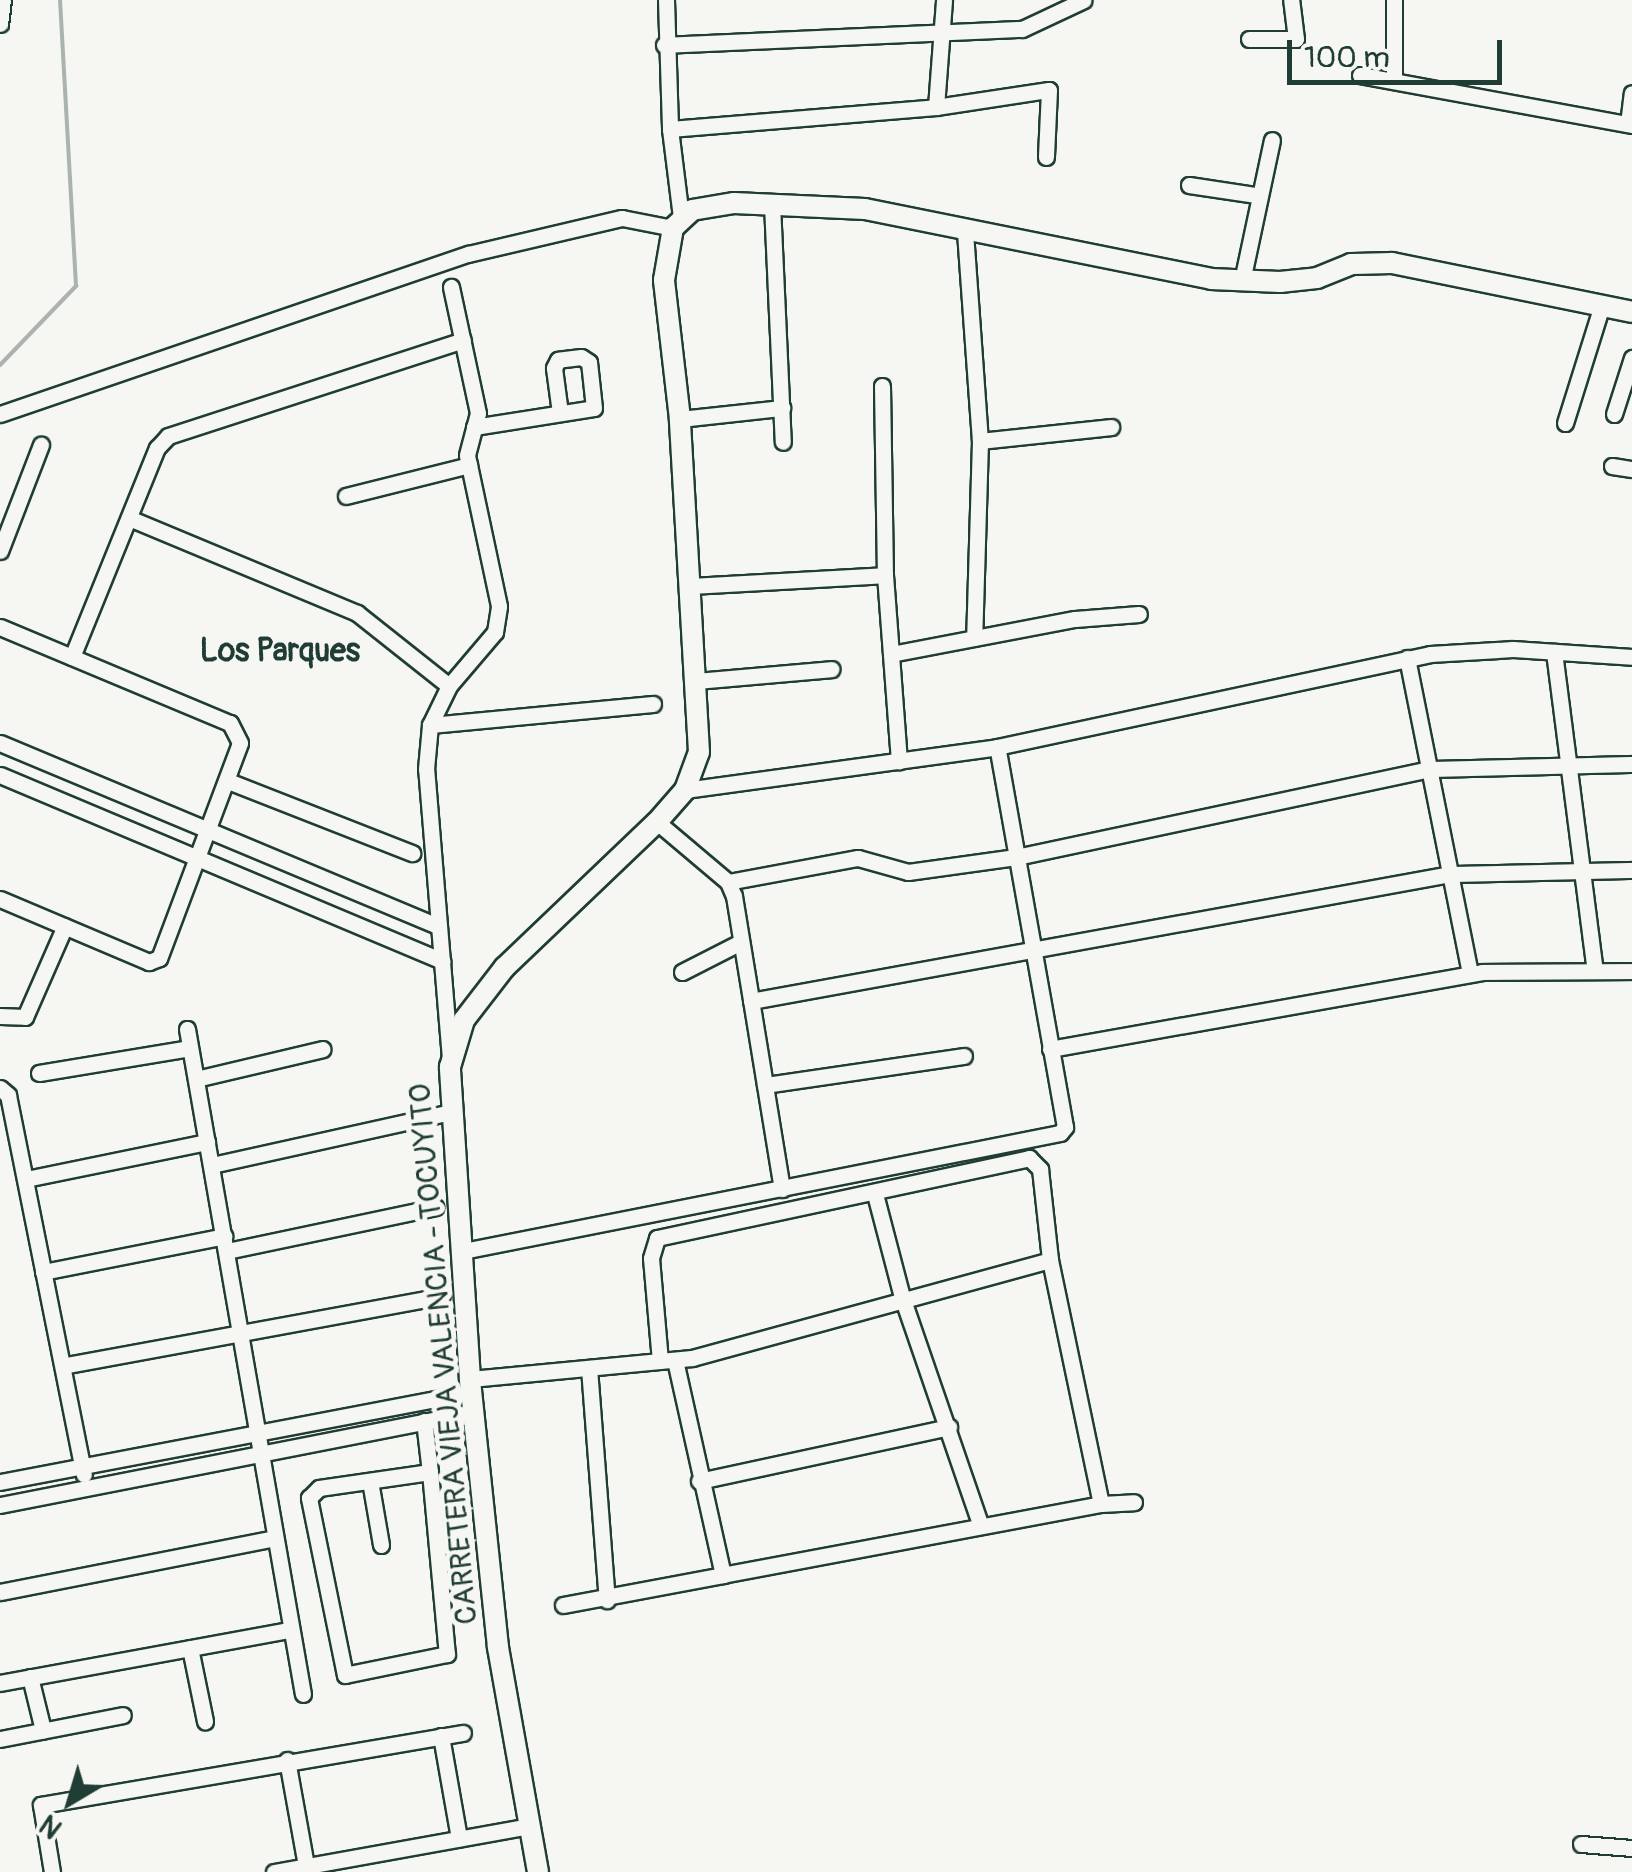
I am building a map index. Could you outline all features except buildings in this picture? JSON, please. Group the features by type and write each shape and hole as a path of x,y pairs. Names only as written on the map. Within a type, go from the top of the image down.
{"street":[{"path":"0,24 3,0"},
{"path":"666,0 664,45 677,222"},
{"path":"936,107 944,0"},
{"path":"664,45 1022,30 1084,0"},
{"path":"1250,39 1296,39 1291,0"},
{"path":"1394,0 1394,79"},
{"path":"1360,74 1630,125 1632,94"},
{"path":"670,128 936,107 1048,90 1046,158"},
{"path":"1242,281 1256,195 1272,140"},
{"path":"1189,185 1256,195"},
{"path":"772,204 783,442"},
{"path":"0,414 468,254 622,218 677,222 704,206 772,204 916,215 965,232 1242,281 1316,278 1371,261 1632,312"},
{"name":"CARRETERA VIEJA VALENCIA - TOCUYITO","path":"538,1872 498,1646 471,1394 450,1068 464,1020 504,968 657,822 685,790 699,752 680,419 664,280 677,222"},
{"path":"965,232 980,441 974,638"},
{"path":"450,1068 426,768 430,725 450,686 495,632 500,606 469,464 478,413 452,287"},
{"path":"1565,422 1602,306"},
{"path":"72,658 129,518 168,436 463,340"},
{"path":"1614,414 1632,358"},
{"path":"882,386 885,575 899,761"},
{"path":"680,419 782,408"},
{"path":"474,428 560,413"},
{"path":"980,441 1111,427"},
{"path":"0,550 41,445"},
{"path":"346,496 469,464"},
{"path":"1612,466 1632,470"},
{"path":"129,518 357,612 450,686"},
{"path":"689,586 885,575"},
{"path":"891,654 1139,614"},
{"path":"0,628 230,723 240,743 159,958 149,962 0,899"},
{"path":"1554,652 1595,970"},
{"path":"685,790 996,748 1407,658 1554,652 1632,657"},
{"path":"1407,658 1470,974"},
{"path":"695,681 831,669"},
{"path":"430,725 653,704"},
{"path":"0,743 439,927"},
{"path":"463,1251 1055,1136 1064,1127 996,748"},
{"path":"728,882 858,858 908,872 1016,857 1429,769 1568,760 1632,764"},
{"path":"0,775 442,962"},
{"path":"228,781 412,854"},
{"path":"657,822 728,882 782,1189"},
{"path":"751,1001 1033,954 1450,874 1632,870"},
{"path":"0,1016 26,1018 65,926"},
{"path":"682,972 741,942"},
{"path":"1050,1049 1470,974 1632,971"},
{"path":"186,1029 303,1694"},
{"path":"39,1073 190,1048"},
{"path":"196,1079 323,1050"},
{"path":"765,1085 964,1056"},
{"path":"0,1088 8,1095 66,1365 87,1488"},
{"path":"212,1165 452,1112"},
{"path":"26,1178 207,1142"},
{"path":"724,1575 668,1360 651,1258 657,1238 1029,1158 1040,1168 1050,1260 1101,1504"},
{"path":"875,1194 902,1297 980,1524"},
{"path":"43,1272 435,1206"},
{"path":"0,1482 471,1394 589,1368 668,1360 1050,1260"},
{"path":"66,1365 442,1296"},
{"path":"589,1368 607,1600"},
{"path":"0,1506 424,1421 471,1394"},
{"path":"424,1421 430,1472 448,1654 344,1675 309,1498 318,1488 430,1472"},
{"path":"700,1481 949,1428"},
{"path":"370,1482 381,1545"},
{"path":"563,1605 607,1600 980,1524 1134,1502"},
{"path":"0,1592 274,1538"},
{"path":"0,1683 290,1630"},
{"path":"190,1648 205,1721"},
{"path":"30,1677 43,1730"},
{"path":"0,1739 123,1715"},
{"path":"52,1872 40,1805 463,1733"},
{"path":"441,1736 459,1838"},
{"path":"287,1760 306,1866"},
{"path":"274,1872 530,1826"},
{"path":"1582,1844 1632,1848"}],"waterway":[{"path":"0,365 76,286 60,0"}],"district":[{"name":"Los Parques","path":"280,651"}]}
